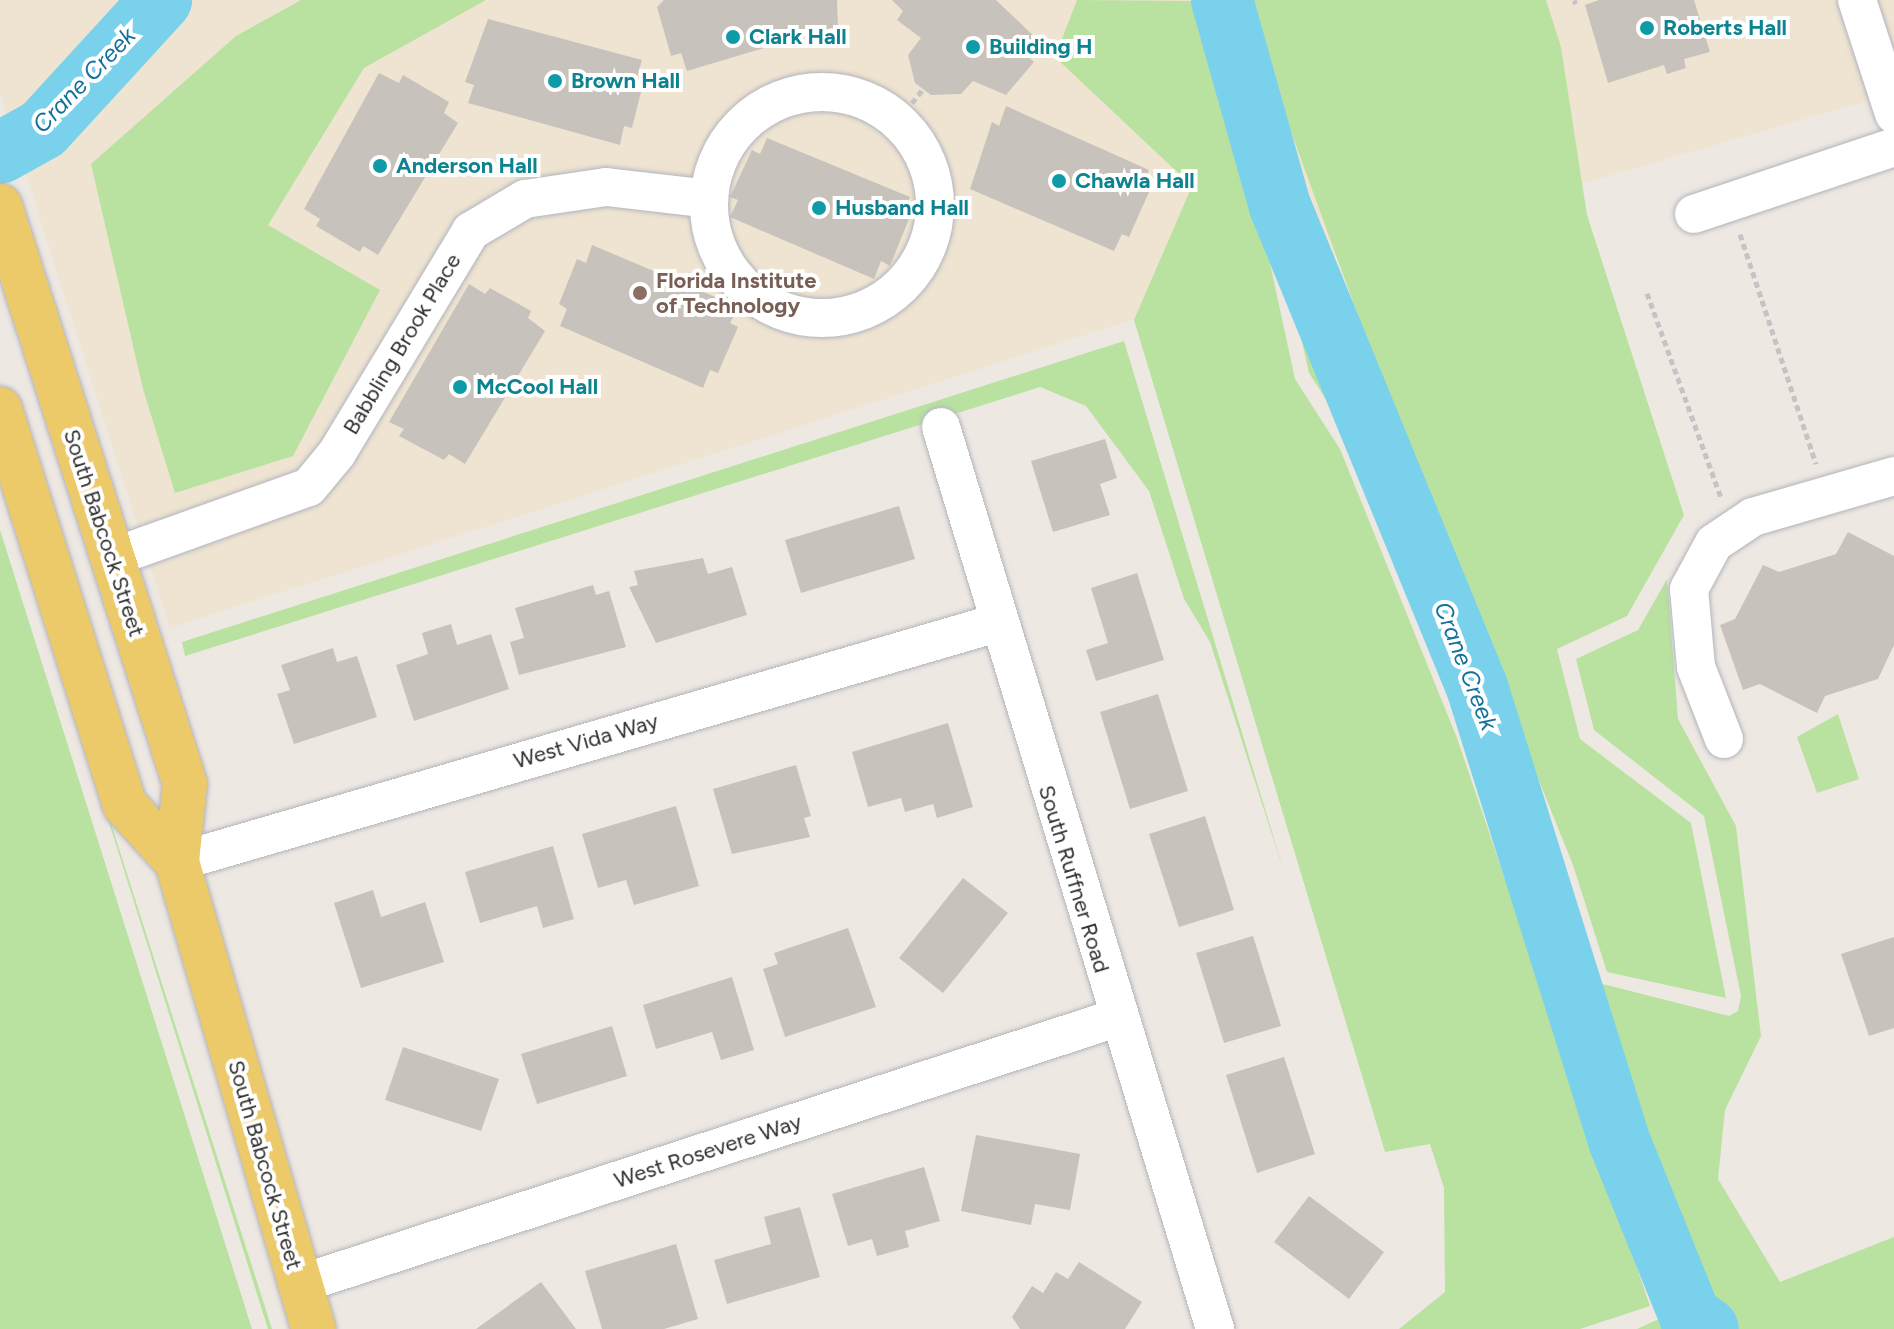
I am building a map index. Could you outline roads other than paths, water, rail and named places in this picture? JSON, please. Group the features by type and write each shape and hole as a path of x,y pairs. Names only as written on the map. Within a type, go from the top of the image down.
{"main road":[{"name":"South Babcock Street","path":"5,222 185,784 177,862 314,1329"},
{"name":"South Babcock Street","path":"0,409 125,805 177,862"}],"street":[{"path":"1857,0 1894,114"},
{"path":"808,92 848,94 884,110 913,136 931,171 936,210 929,245 911,276 885,300 851,315 816,318 781,311 734,276 712,234 709,199 717,160 739,128 760,112 808,92"},
{"path":"1694,214 1894,147"},
{"name":"Babbling Brook Place","path":"111,558 309,487 337,453 471,231 525,199 592,189 709,199"},
{"name":"South Ruffner Road","path":"941,427 1116,1018 1215,1329"},
{"path":"1724,739 1696,667 1689,589 1714,543 1753,517 1894,476"},
{"name":"West Vida Way","path":"177,862 997,623"},
{"name":"West Rosevere Way","path":"300,1284 1116,1018"}],"waterway":[{"name":"Crane Creek","path":"0,153 43,129 161,0"},
{"name":"Crane Creek","path":"1222,0 1280,206 1477,687 1620,1143 1690,1316 1708,1329"}],"place":[{"name":"Roberts Hall","path":"1647,28"},
{"name":"Clark Hall","path":"733,37"},
{"name":"Building H","path":"973,47"},
{"name":"Brown Hall","path":"555,81"},
{"name":"Anderson Hall","path":"380,166"},
{"name":"Chawla Hall","path":"1059,181"},
{"name":"Husband Hall","path":"819,208"},
{"name":"Florida Institute of Technology","path":"640,293"},
{"name":"McCool Hall","path":"460,387"}]}
